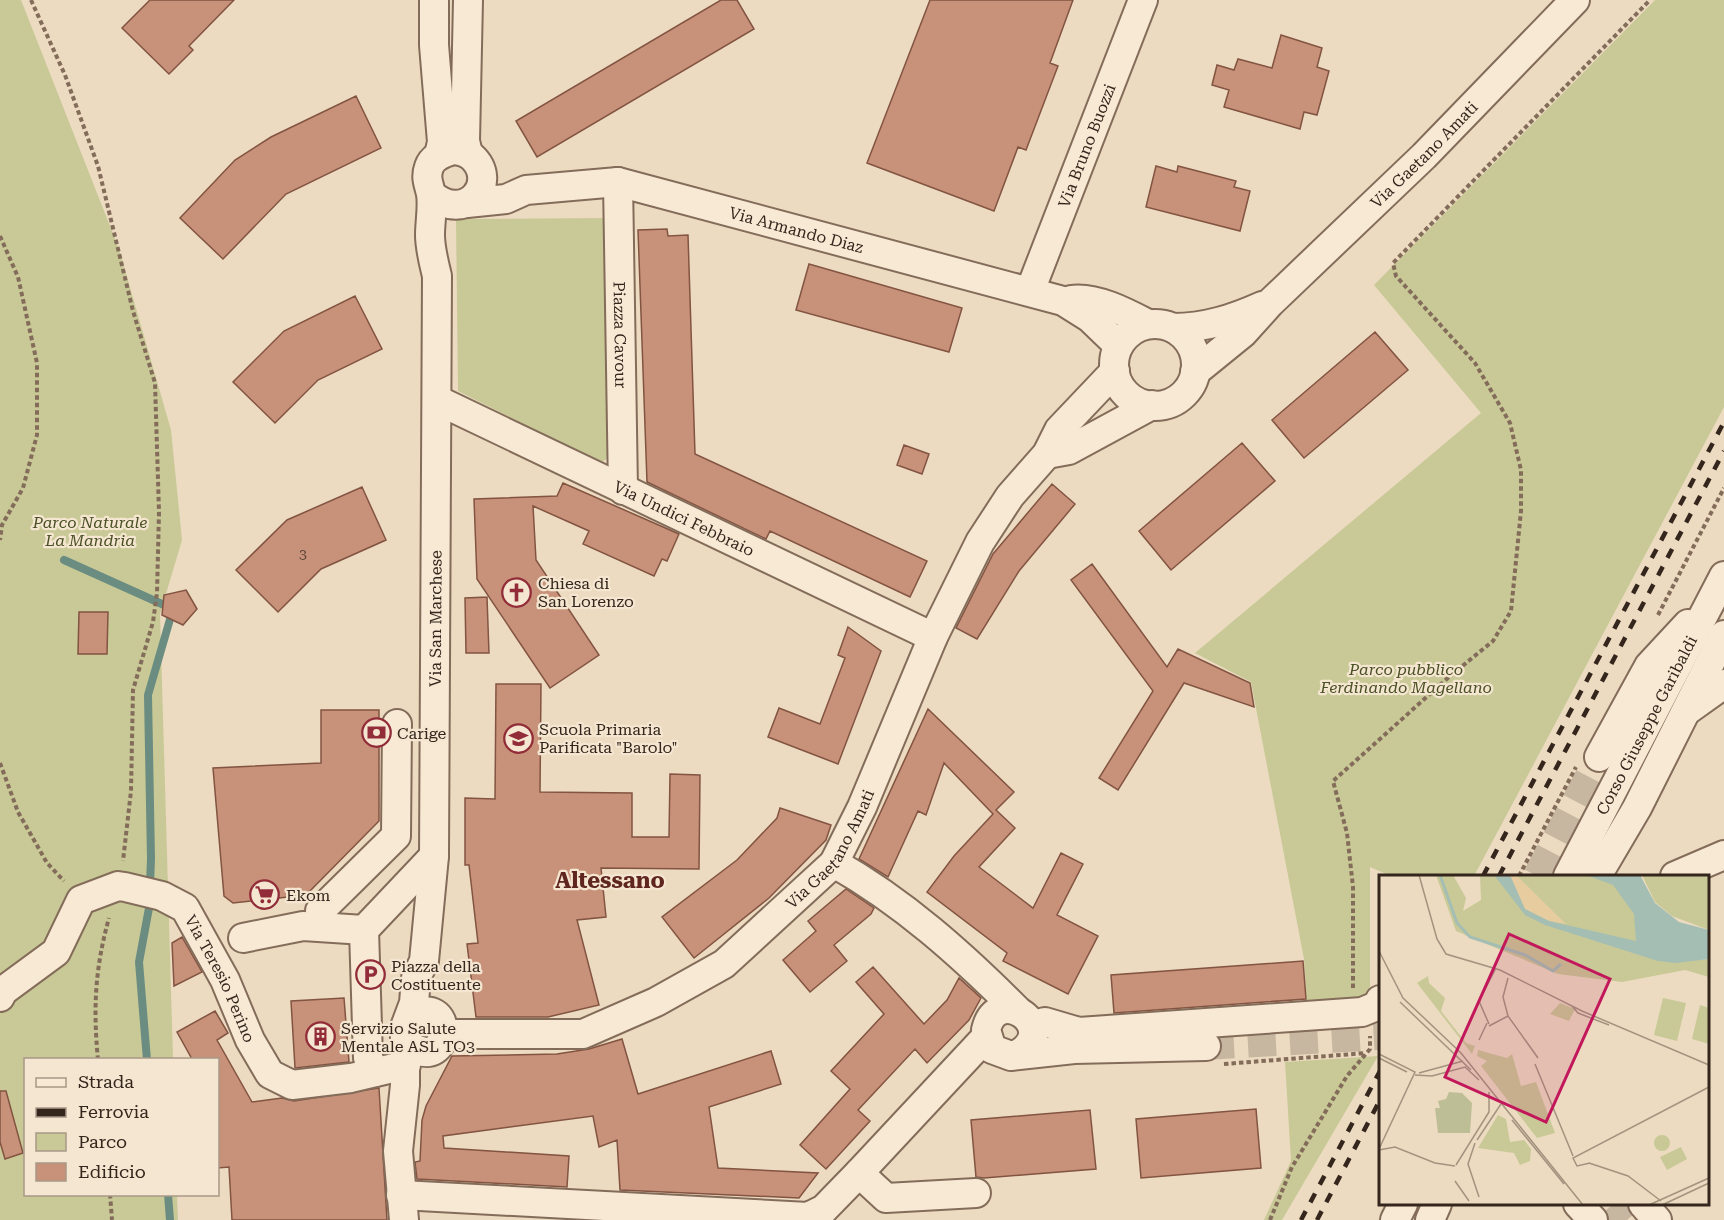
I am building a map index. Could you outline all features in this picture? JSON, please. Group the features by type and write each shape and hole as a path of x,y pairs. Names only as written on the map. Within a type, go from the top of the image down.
{"street":[{"path":"434,0 434,45 442,141 439,154 429,166 426,180 451,201 476,196 482,185 465,141 465,89 469,44 468,0"},
{"name":"Via Bruno Buozzi","path":"1030,291 1143,0"},
{"name":"Via Gaetano Amati","path":"1195,372 1243,333 1270,303 1424,156 1575,0"},
{"path":"439,154 453,150 475,164"},
{"name":"Via Armando Diaz","path":"475,164 526,190"},
{"name":"Via Armando Diaz","path":"451,201 506,199 526,190 618,182 1063,301 1090,318 1117,358"},
{"name":"Piazza Cavour","path":"618,182 623,490"},
{"name":"Via San Marchese","path":"402,1208 398,1151 403,1111 407,1028 414,1003 416,978 424,961 434,856 437,276 451,201"},
{"name":"Via Armando Diaz","path":"1063,301 1080,298 1127,312 1161,326"},
{"name":"Via Gaetano Amati","path":"1161,326 1190,328 1231,320 1270,303"},
{"path":"1161,326 1184,336 1191,346 1195,372 1191,383 1180,397 1164,405 1152,405 1130,397 1122,389 1117,358 1136,328 1161,326"},
{"name":"Via Gaetano Amati","path":"407,1028 409,1045 417,1050 439,1033 583,1034 656,1002 724,964 834,863 862,807 933,637 980,542 1010,496 1047,454 1059,430 1117,358"},
{"name":"Via Undici Febbraio","path":"437,400 933,637"},
{"path":"1047,454 1069,450 1152,405"},
{"path":"1599,757 1650,666 1718,587"},
{"name":"Corso Giuseppe Garibaldi","path":"1569,875 1718,587"},
{"name":"Corso Giuseppe Garibaldi","path":"1602,871 1724,635"},
{"path":"1684,712 1724,684"},
{"path":"320,910 396,836 397,736 434,745"},
{"path":"397,812 435,812"},
{"path":"377,855 405,889"},
{"path":"1677,875 1724,855"},
{"path":"243,938 303,926 369,925 434,856"},
{"path":"834,863 881,891 976,969 1011,1033 1074,1049 1206,1046"},
{"path":"0,997 3,991 56,952 81,900 122,886"},
{"name":"Via Teresio Perino","path":"122,886 162,896 185,908 225,980 250,1040 270,1074 292,1085 406,1065"},
{"path":"344,888 369,925 368,1058 375,1072"},
{"name":"Via San Marchese","path":"424,961 430,978 439,1033"},
{"path":"402,1208 808,1218 824,1209 954,1075 1011,1033 1045,1022 1079,1032 1371,1006"},
{"path":"403,1111 439,1033"},
{"path":"859,1173 886,1198 976,1193"},
{"path":"1395,1220 1402,1205"},
{"path":"1430,1220 1436,1205"},
{"path":"1580,1205 1593,1220"},
{"path":"1645,1205 1657,1220"}],"path":[{"path":"31,0 64,75 98,166 133,312 155,383 159,512 157,593 153,622 133,690 131,791 122,886 99,953 93,1010 98,1058"},
{"path":"1270,1220 1292,1167 1347,1076 1370,1049 1371,1006 1353,998 1353,887 1347,833 1333,781 1449,677 1493,641 1511,610 1521,511 1521,470 1510,423 1475,363 1396,276 1393,263 1650,0"},
{"path":"0,236 18,277 37,363 37,435 23,488 2,525 0,540"},
{"path":"0,764 18,812 47,863 81,900"},
{"path":"110,1196 112,1220"}],"green space":[{"name":"Parco Naturale La Mandria","path":"0,0 21,0 119,249 171,430 182,540 160,614 173,1058 24,1058 24,1196 177,1196 178,1220 0,1220"},
{"name":"Parco pubblico Ferdinando Magellano","path":"1655,0 1724,0 1724,407 1475,875 1389,875 1370,867 1370,1001 1307,1006 1304,959 1251,682 1195,653 1481,413 1374,285"},
{"path":"605,218 620,451 600,463 458,391 456,219"},
{"path":"1378,1056 1282,1220 1264,1220 1291,1161 1285,1062"}],"building":[{"path":"150,0 234,0 189,46 193,50 169,74 122,28"},
{"path":"721,0 737,0 754,29 537,157 516,121"},
{"path":"930,0 1073,0 1050,63 1058,66 1026,150 1018,147 994,211 867,163"},
{"path":"1281,35 1322,48 1317,67 1329,71 1317,115 1304,112 1300,129 1224,107 1229,90 1212,85 1217,65 1234,70 1238,59 1272,68"},
{"path":"356,96 381,148 286,194 223,259 180,218 235,160 271,137"},
{"path":"1156,166 1177,172 1178,166 1236,181 1234,187 1250,191 1240,231 1146,207"},
{"path":"667,229 668,236 688,235 695,454 927,561 910,597 770,531 766,539 647,482 638,230"},
{"path":"809,264 962,308 949,352 796,310"},
{"path":"355,296 382,349 318,380 275,423 233,382 284,331"},
{"path":"1375,332 1408,370 1304,458 1272,420"},
{"path":"1242,443 1275,481 1171,570 1139,531"},
{"path":"904,445 929,454 922,474 897,465"},
{"name":"Chiesa di San Lorenzo","path":"563,483 679,534 667,561 662,559 654,576 583,544 589,531 533,506 536,560 599,655 550,688 477,579 474,499 557,496"},
{"path":"1052,484 1075,504 1019,571 977,639 956,628 993,554"},
{"path":"362,487 386,540 321,569 278,612 236,570 287,520"},
{"path":"1092,564 1167,667 1178,649 1250,683 1254,707 1184,683 1118,790 1099,778 1153,691 1071,580"},
{"path":"186,590 197,609 183,625 162,615 164,595"},
{"path":"487,597 489,653 466,653 465,598"},
{"path":"79,612 108,612 107,654 78,654"},
{"path":"848,627 881,651 838,764 768,737 779,708 820,724 845,658 838,655"},
{"path":"496,684 541,684 540,792 632,793 632,837 669,837 670,774 700,775 699,869 601,868 606,917 577,920 599,1005 548,1017 476,1017 467,944 478,943 469,865 465,865 465,798 495,799"},
{"path":"928,709 1014,792 996,810 1015,828 979,867 1033,908 1061,853 1083,864 1057,915 1098,936 1068,994 1003,961 1007,953 927,892 954,856 993,814 944,763 926,815 918,811 888,877 859,859"},
{"path":"321,710 379,710 379,821 306,895 233,903 224,896 213,768 321,763"},
{"path":"780,808 831,825 826,840 769,898 694,958 662,917 737,860 777,818"},
{"path":"846,889 874,908 871,914 834,945 847,961 810,992 783,960 816,931 808,921"},
{"path":"182,937 202,972 174,986 172,943"},
{"path":"1303,961 1306,999 1114,1013 1111,975"},
{"path":"873,967 924,1024 947,1000 959,978 981,998 969,1020 927,1063 915,1049 858,1110 870,1121 826,1169 800,1145 850,1089 831,1071 884,1014 856,982"},
{"name":"Servizio Salute Mentale ASL TO3","path":"344,998 349,1062 295,1068 291,1001"},
{"path":"215,1011 228,1033 217,1040 252,1102 282,1098 294,1101 379,1088 387,1220 232,1220 229,1167 219,1168 219,1058 191,1058 177,1032"},
{"path":"622,1039 638,1094 771,1051 781,1084 709,1107 718,1168 818,1173 799,1198 620,1190 617,1140 599,1147 593,1116 443,1136 444,1148 569,1156 567,1187 417,1179 415,1162 420,1161 422,1120 426,1106 452,1056 557,1054 589,1049"},
{"path":"0,1091 6,1091 23,1153 5,1159 0,1142"},
{"path":"1256,1109 1261,1168 1141,1178 1136,1119"},
{"path":"1090,1110 1096,1169 976,1177 971,1120"}],"waterway":[{"path":"64,560 173,609 148,695 151,859 149,908 139,962 147,1058"},
{"path":"168,1196 170,1220"}],"tunnel":[{"path":"1538,875 1599,757"},
{"path":"1206,1046 1379,1036"},
{"path":"1614,1205 1627,1220"}],"railway":[{"path":"1484,875 1724,422"},
{"path":"1500,875 1724,451"},
{"path":"1301,1220 1379,1073"},
{"path":"1317,1220 1379,1102"}],"place":[{"name":"Chiesa di San Lorenzo","path":"517,592"},
{"name":"Carige","path":"376,733"},
{"name":"Scuola Primaria Parificata \"Barolo\"","path":"518,738"},
{"name":"Ekom","path":"265,895"},
{"name":"Piazza della Costituente","path":"370,975"},
{"name":"Servizio Salute Mentale ASL TO3","path":"320,1037"}],"district":[{"name":"Altessano","path":"610,880"}]}
